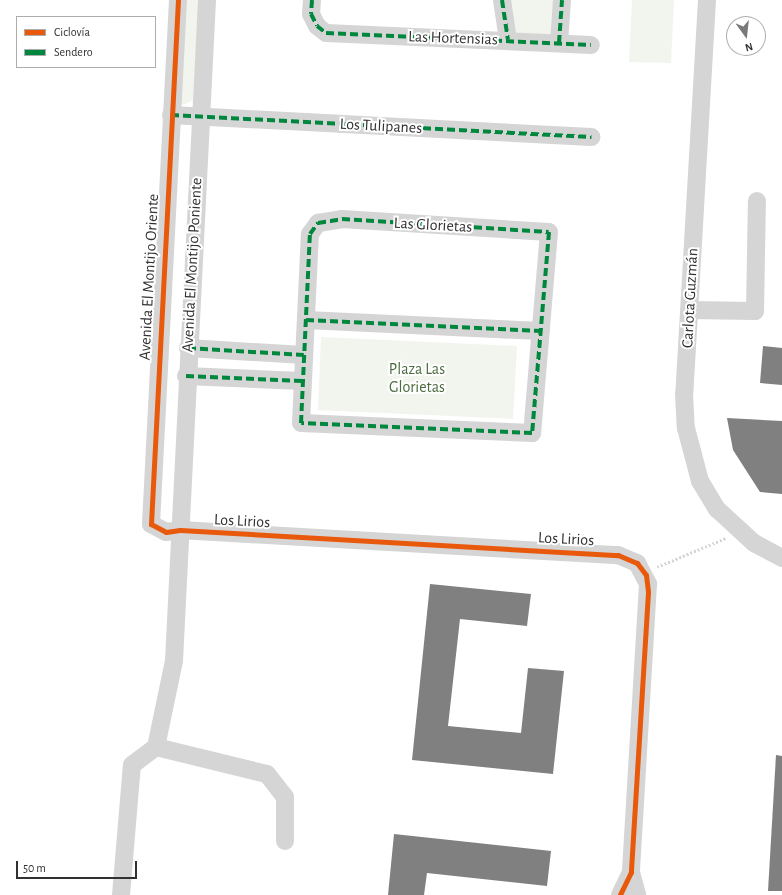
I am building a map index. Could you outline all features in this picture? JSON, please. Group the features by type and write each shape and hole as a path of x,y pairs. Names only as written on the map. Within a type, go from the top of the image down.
{"street":[{"name":"Avenida El Montijo Oriente","path":"178,0 149,516 156,530 180,530"},
{"name":"Avenida El Montijo Poniente","path":"156,747 174,661 186,376 207,0"},
{"name":"Las Hortensias","path":"312,0 311,14 317,26 326,33 508,40 590,45"},
{"path":"502,0 508,40"},
{"path":"559,43 562,0"},
{"name":"Carlota Guzmán","path":"707,0 684,394 689,446 708,496 739,532 781,558"},
{"name":"Los Tulipanes","path":"171,115 591,137"},
{"path":"690,310 754,311 757,200"},
{"name":"Las Glorietas","path":"342,219 549,232 541,331 532,434 301,423 310,234 318,223 342,219"},
{"path":"306,320 541,331"},
{"path":"188,348 304,355"},
{"path":"186,376 302,381"},
{"name":"Los Lirios","path":"180,530 618,555 641,568"},
{"path":"637,895 631,872 648,592 641,568"},
{"path":"121,895 132,765 156,747 267,774 285,797 285,841"},
{"path":"620,895 631,872"}],"path":[{"path":"641,568 664,566 739,532"}],"green space":[{"path":"184,0 199,0 193,100 183,105 179,102"},
{"path":"508,0 555,0 553,35 513,33"},
{"path":"632,0 674,0 671,63 629,62"},
{"name":"Plaza Las Glorietas","path":"321,337 517,346 513,419 318,410"}],"building":[{"path":"763,346 782,348 782,385 760,383"},
{"path":"727,418 782,421 782,494 760,492 733,450"},
{"path":"430,584 531,594 527,626 460,619 448,726 521,733 528,668 564,671 553,774 412,760"},
{"path":"776,755 782,756 782,891 768,891"},
{"path":"394,834 551,851 547,886 427,873 424,895 388,895"}],"marked path":[{"path":"312,0 311,14 317,26 326,33 591,45"},
{"path":"502,0 508,40"},
{"path":"559,43 562,0"},
{"path":"171,115 591,137"},
{"path":"342,219 549,232 532,433 301,423 310,234 318,223 342,219"},
{"path":"306,320 541,331"},
{"path":"188,348 304,355"},
{"path":"186,376 302,381"}],"cycle path":[{"path":"178,0 151,524 166,532 180,530 618,555 637,563 646,575 648,592 631,872 620,895"}]}
